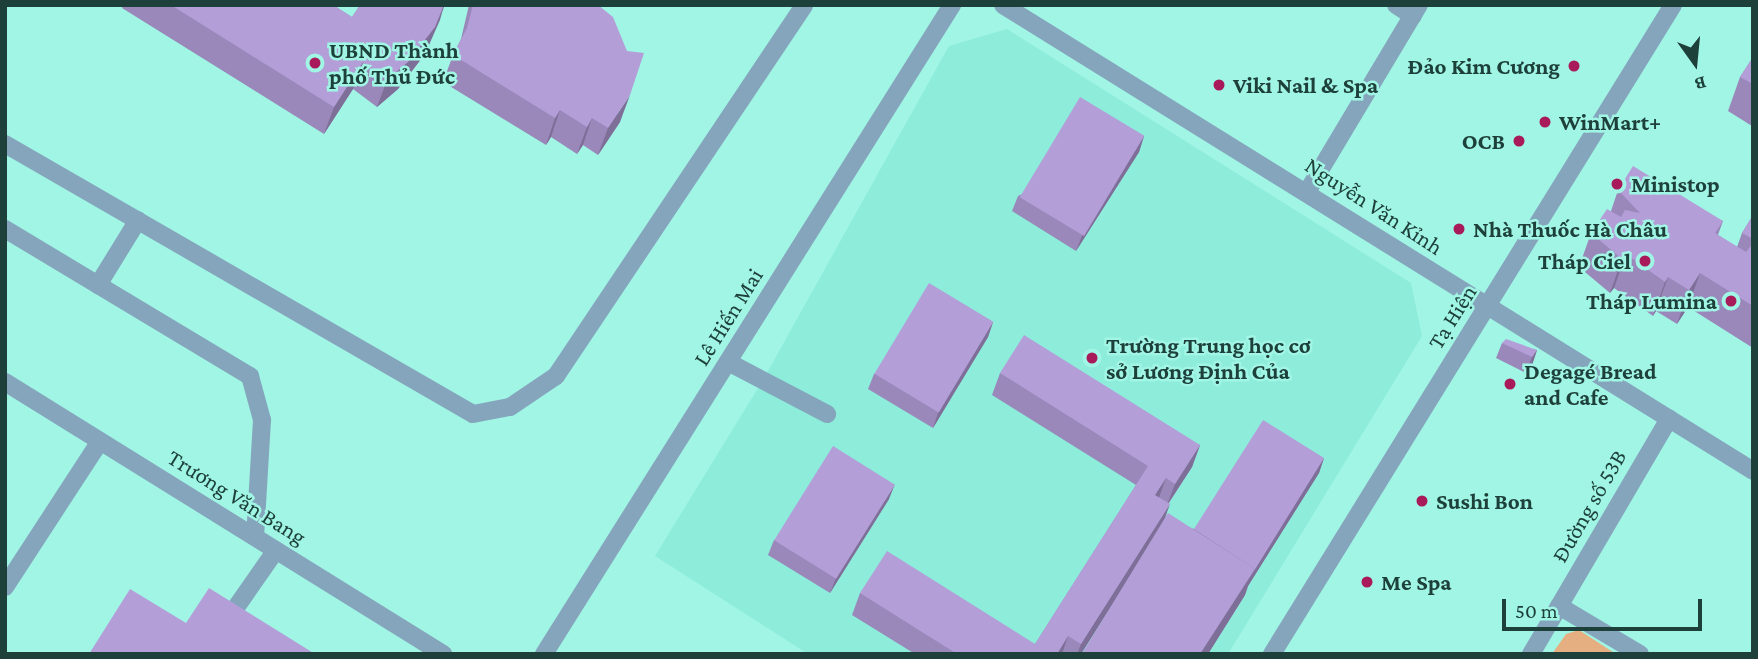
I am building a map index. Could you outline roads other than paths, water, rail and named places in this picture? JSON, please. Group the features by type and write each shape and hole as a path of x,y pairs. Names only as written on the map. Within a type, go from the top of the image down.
{"street":[{"path":"5,144 473,414 510,407 556,376 804,5"},
{"name":"Lê Hiến Mai","path":"544,654 952,5"},
{"name":"Nguyễn Văn Kỉnh","path":"1003,5 1307,192 1486,308 1753,471"},
{"path":"1307,192 1416,10 1396,5"},
{"name":"Tạ Hiện","path":"1272,654 1673,5"},
{"path":"98,285 138,220"},
{"path":"5,229 250,376 262,420 255,537"},
{"path":"728,362 827,414"},
{"name":"Trương Văn Bang","path":"5,382 443,654"},
{"name":"Đường số 53B","path":"1531,654 1669,419"},
{"path":"5,587 100,441"},
{"path":"258,635 230,616 276,550"},
{"path":"1559,606 1640,654"}],"place":[{"name":"UBND Thành phố Thủ Đức","path":"315,63"},
{"name":"Đảo Kim Cương","path":"1574,66"},
{"name":"Viki Nail & Spa","path":"1219,85"},
{"name":"WinMart+","path":"1545,122"},
{"name":"OCB","path":"1519,141"},
{"name":"Ministop","path":"1617,184"},
{"name":"Nhà Thuốc Hà Châu","path":"1459,229"},
{"name":"Tháp Ciel","path":"1645,261"},
{"name":"Tháp Lumina","path":"1731,301"},
{"name":"Trường Trung học cơ sở Lương Định Của","path":"1092,358"},
{"name":"Degagé Bread and Cafe","path":"1510,384"},
{"name":"Sushi Bon","path":"1422,501"},
{"name":"Me Spa","path":"1367,582"}]}
